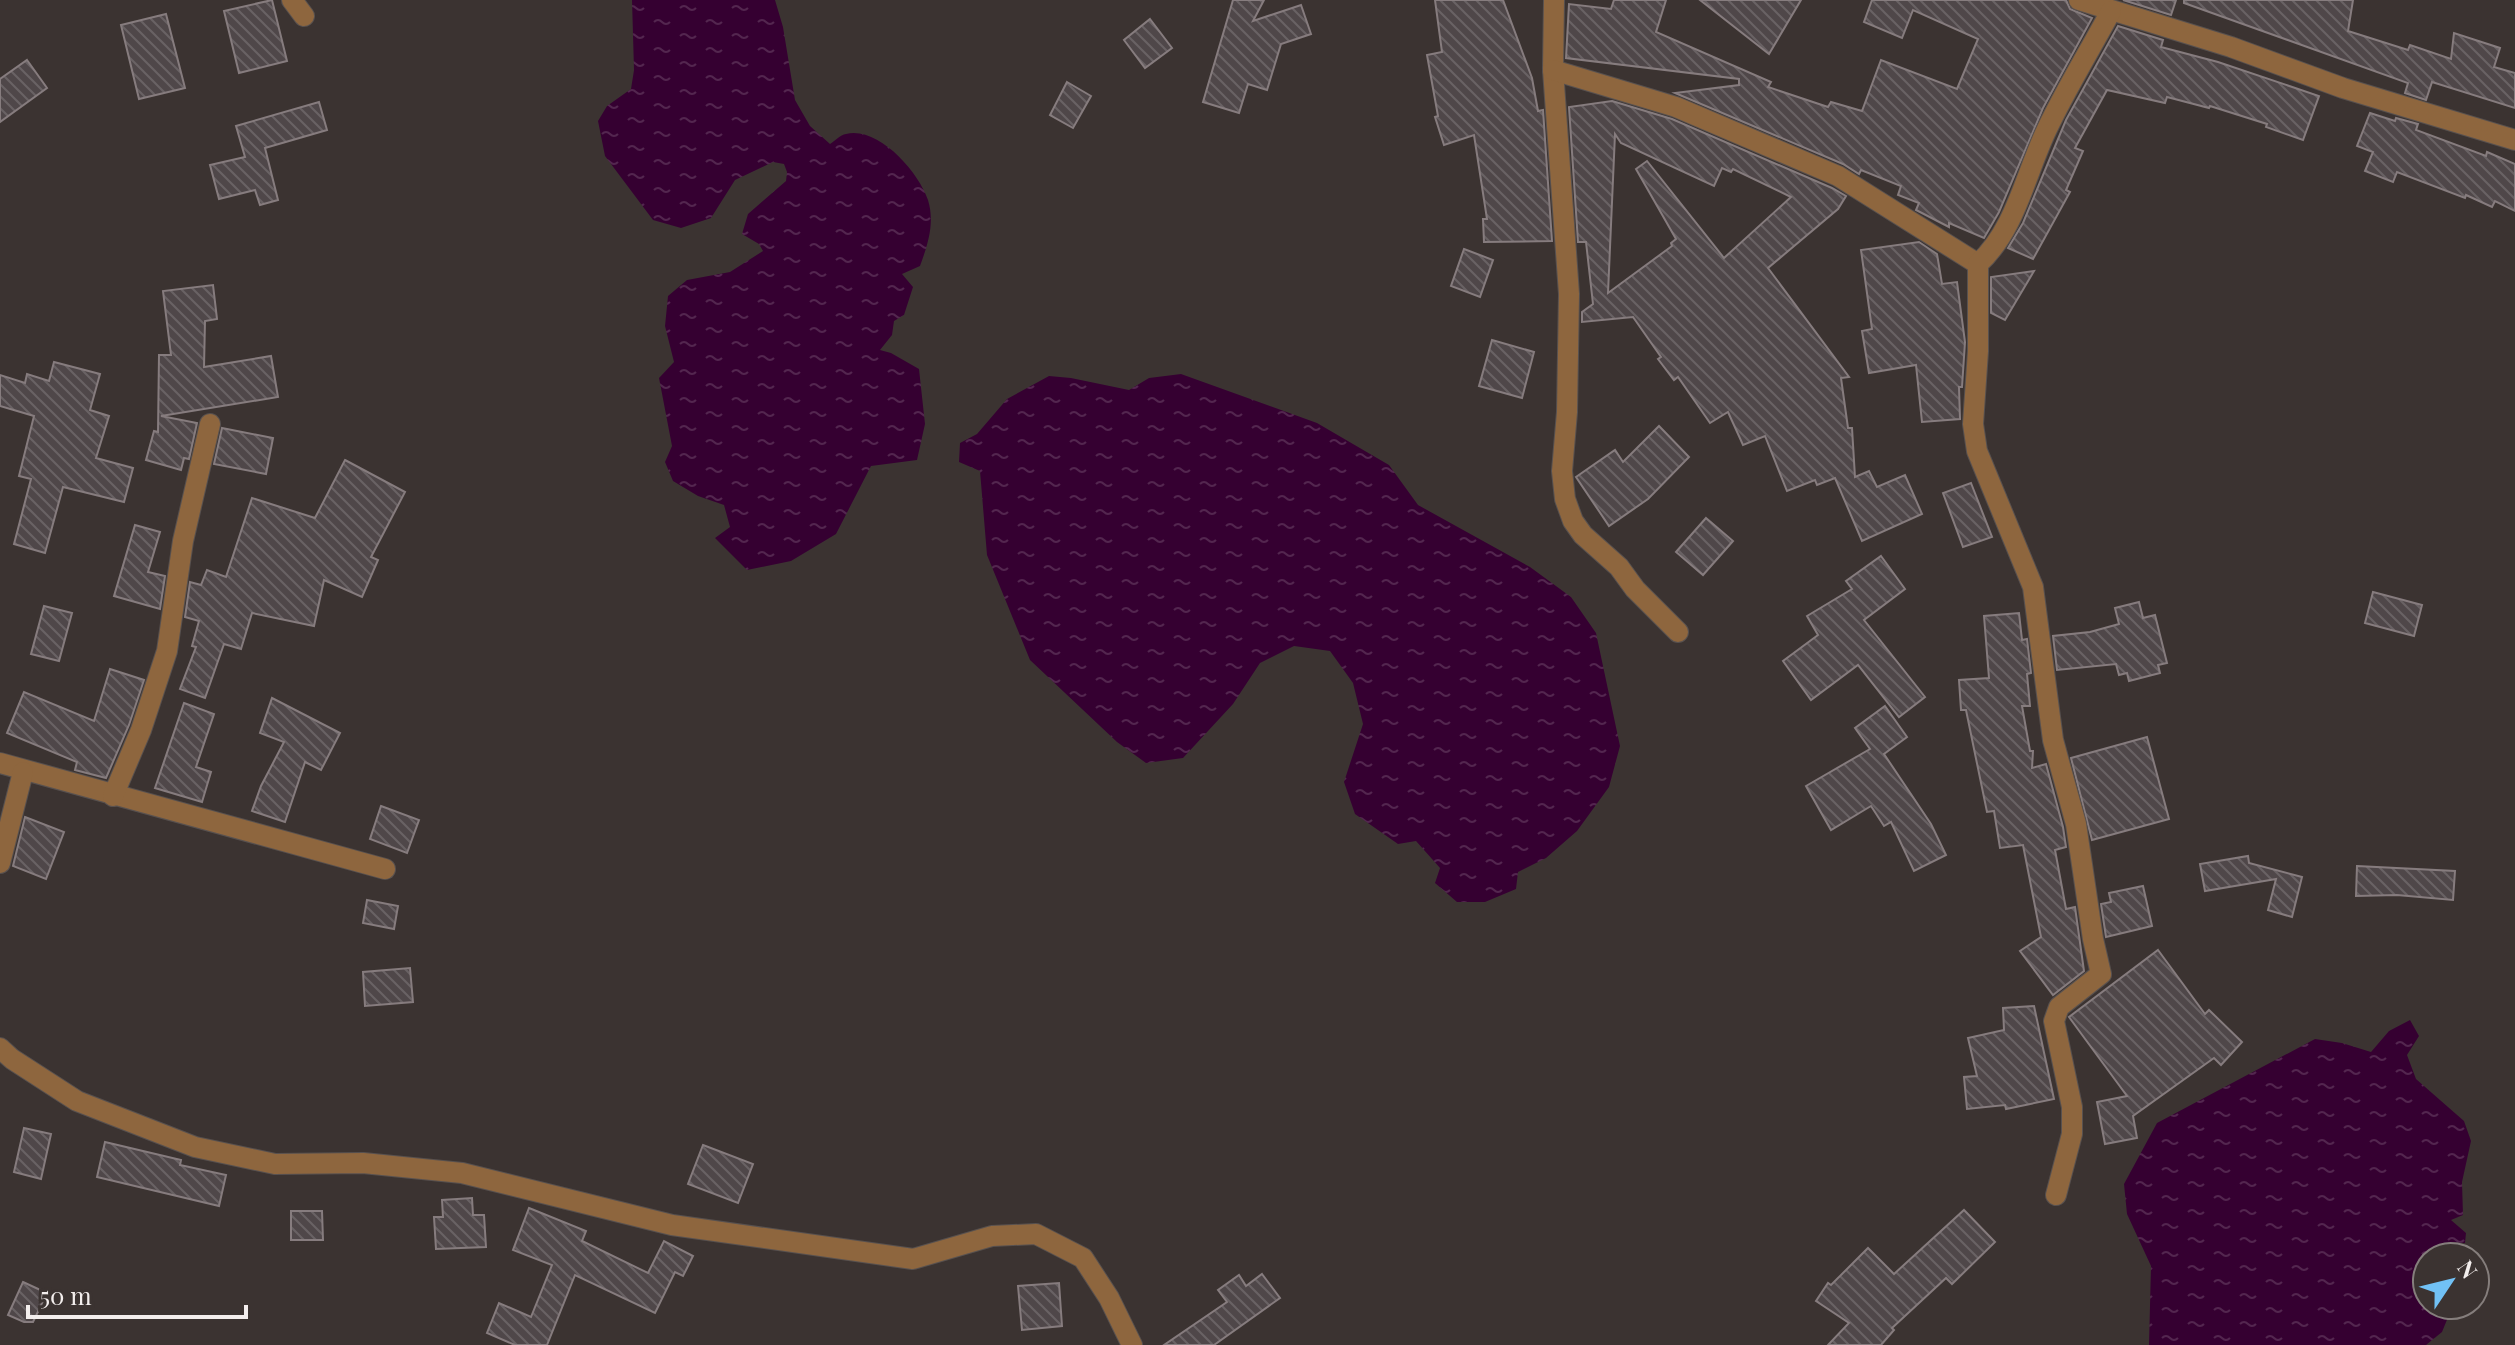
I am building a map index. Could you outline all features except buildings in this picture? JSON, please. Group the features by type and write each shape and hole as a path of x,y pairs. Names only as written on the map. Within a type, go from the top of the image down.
{"street":[{"path":"1554,0 1553,70 1569,294 1567,412 1562,471 1565,499 1573,521 1583,535 1619,567 1635,589 1678,632"},
{"path":"2079,0 2231,47 2343,88 2515,140"},
{"path":"2056,1195 2072,1134 2072,1107 2054,1021 2059,1007 2101,974 2076,824 2053,740 2033,587 1977,451 1973,424 1978,351 1978,264 1993,250 2009,223 2047,130 2111,11"},
{"path":"1553,70 1676,107 1838,176 1978,264"},
{"path":"113,796 141,730 167,651 183,541 210,424"},
{"path":"0,763 23,772 385,869"},
{"path":"0,863 23,772"},
{"path":"0,1048 77,1101 195,1147 275,1164 363,1163 462,1173 672,1225 913,1259 992,1236 1036,1234 1083,1258 1109,1298 1132,1345"}],"water":[{"path":"632,0 775,0 783,27 795,100 810,126 830,144 844,135 858,133 883,144 906,164 928,200 931,225 926,250 920,266 902,274 913,287 904,315 894,321 892,335 880,350 919,369 925,424 917,460 871,466 836,534 791,561 747,570 715,538 730,527 724,505 698,496 673,481 665,462 672,446 659,378 674,362 665,326 668,296 687,280 730,272 763,251 759,244 742,234 748,214 786,181 787,172 784,164 773,162 735,180 711,218 681,228 653,220 605,156 598,121 607,106 631,89 634,70"},
{"path":"1181,374 1317,423 1389,465 1418,505 1530,567 1571,597 1596,633 1620,746 1609,787 1577,831 1546,858 1518,872 1516,889 1485,902 1457,902 1435,883 1440,868 1416,841 1398,844 1355,814 1344,782 1363,724 1353,683 1330,651 1294,646 1260,663 1233,704 1183,758 1146,763 1117,742 1030,660 987,555 980,471 959,462 960,443 977,434 1007,399 1049,376 1129,390 1149,378"},
{"path":"2410,1020 2419,1036 2407,1055 2416,1079 2464,1121 2471,1141 2462,1182 2463,1215 2451,1220 2466,1233 2465,1241 2411,1241 2411,1321 2446,1321 2442,1332 2426,1345 2149,1345 2151,1266 2127,1214 2124,1184 2157,1123 2315,1039 2371,1052 2389,1031"}]}
